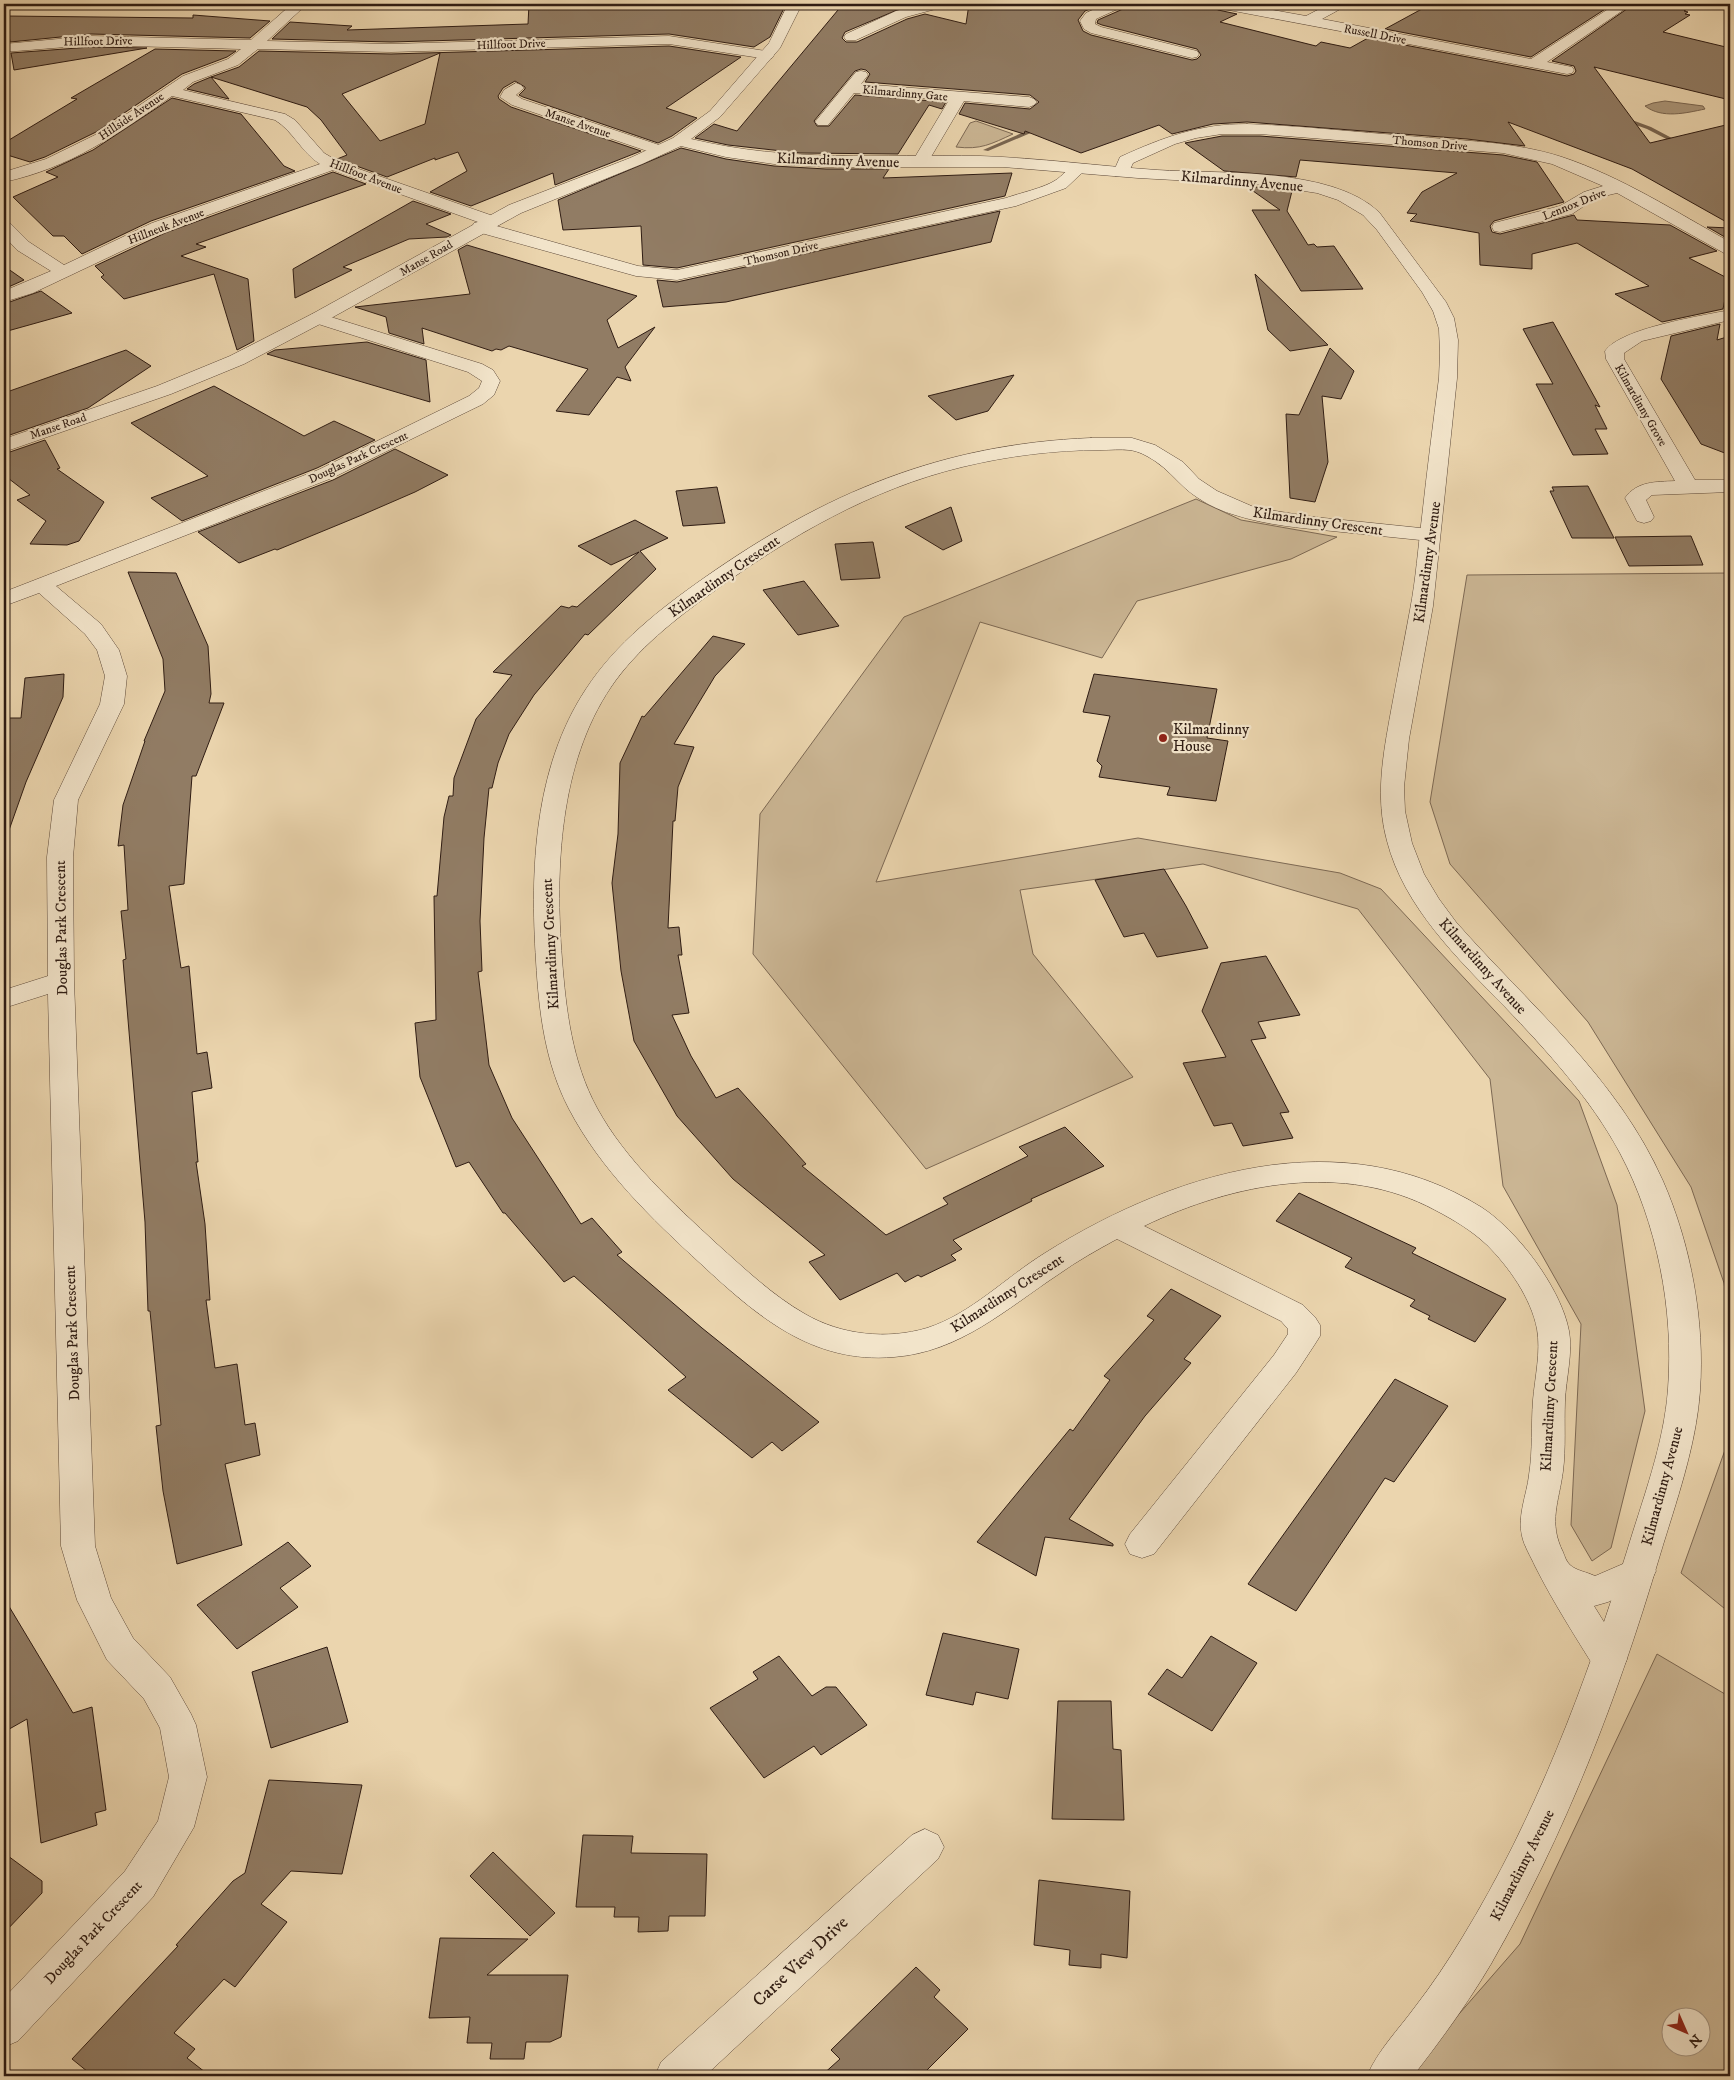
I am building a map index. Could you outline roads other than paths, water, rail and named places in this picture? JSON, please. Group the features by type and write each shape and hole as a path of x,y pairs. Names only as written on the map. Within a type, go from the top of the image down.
{"street":[{"path":"253,46 300,4"},
{"name":"Manse Road","path":"4,446 204,374 237,360 318,318 485,224 542,197 669,146 715,114 782,36 789,12 795,4"},
{"path":"850,36 901,14 938,4"},
{"path":"1117,4 1091,16 1087,21 1090,26 1192,54"},
{"name":"Russell Drive","path":"1218,4 1568,70"},
{"path":"1308,21 1339,4"},
{"path":"1533,64 1625,4"},
{"name":"Hillfoot Drive","path":"4,48 88,40 175,40 253,46 356,48 669,40 767,54"},
{"name":"Hillside Avenue","path":"4,177 52,162 103,137 168,91 188,79 233,62 253,46"},
{"name":"Kilmardinny Gate","path":"842,124 819,127 863,72"},
{"name":"Manse Avenue","path":"516,88 509,93 508,97 517,102 669,146"},
{"name":"Kilmardinny Gate","path":"850,88 1029,102"},
{"name":"Hillfoot Avenue","path":"168,91 248,108 280,117 290,123 318,156 333,165 485,224"},
{"name":"Kilmardinny Gate","path":"920,162 959,97"},
{"name":"Thomson Drive","path":"1121,173 1126,160 1162,144 1195,133 1237,129 1377,138 1521,152 1556,160 1619,187 1730,249"},
{"name":"Kilmardinny Avenue","path":"669,146 780,160 992,162 1077,170 1263,180 1299,184 1338,194 1366,208 1441,309 1446,321 1449,360 1439,475 1422,602 1396,748 1392,805 1398,841 1413,877 1435,912 1465,950 1539,1026 1586,1080 1619,1127 1646,1172 1668,1230 1679,1295 1685,1375 1677,1435 1639,1571 1566,1776 1516,1880 1464,1974 1388,2076"},
{"name":"Hillneuk Avenue","path":"4,297 64,272 158,227 333,165"},
{"name":"Thomson Drive","path":"485,224 636,270 655,274 677,275 1010,202 1060,185 1077,170"},
{"name":"Lennox Drive","path":"1500,227 1566,210 1590,195 1619,187"},
{"path":"4,227 22,246 64,272"},
{"name":"Kilmardinny Grove","path":"1688,486 1615,359 1614,352 1636,337 1730,315"},
{"name":"Douglas Park Crescent","path":"4,599 357,460 476,400 487,391 491,381 486,374 476,368 318,318"},
{"name":"Kilmardinny Crescent","path":"1430,535 1279,519 1248,512 1232,507 1210,496 1195,486 1176,466 1140,445 1084,444 1002,453 939,466 884,483 794,527 726,572 681,605 641,639 595,693 577,730 558,780 549,824 545,879 555,1028 566,1072 583,1109 609,1150 664,1213 756,1297 791,1321 824,1338 846,1344 878,1347 911,1343 940,1335 957,1327 1059,1258 1116,1225 1204,1188 1275,1174 1330,1169 1383,1176 1430,1192 1466,1212 1498,1236 1533,1280 1553,1328 1547,1472 1537,1530 1556,1574 1609,1659"},
{"path":"1644,517 1635,498 1648,489 1688,486 1730,486"},
{"name":"Douglas Park Crescent","path":"4,2027 139,1884 175,1827 188,1777 178,1725 157,1688 120,1649 94,1600 78,1546 61,981 60,857 66,800 112,704 116,676 108,650 93,629 41,584"},
{"path":"4,999 61,981"},
{"path":"1116,1225 1292,1313 1304,1325 1304,1336 1285,1364 1142,1544"},
{"path":"1556,1574 1596,1592 1639,1571"},
{"name":"Carse View Drive","path":"675,2076 925,1847"}],"waterway":[{"path":"1621,118 1649,128 1682,145"},
{"path":"986,150 1038,128"}],"place":[{"name":"Kilmardinny House","path":"1163,738"}]}
